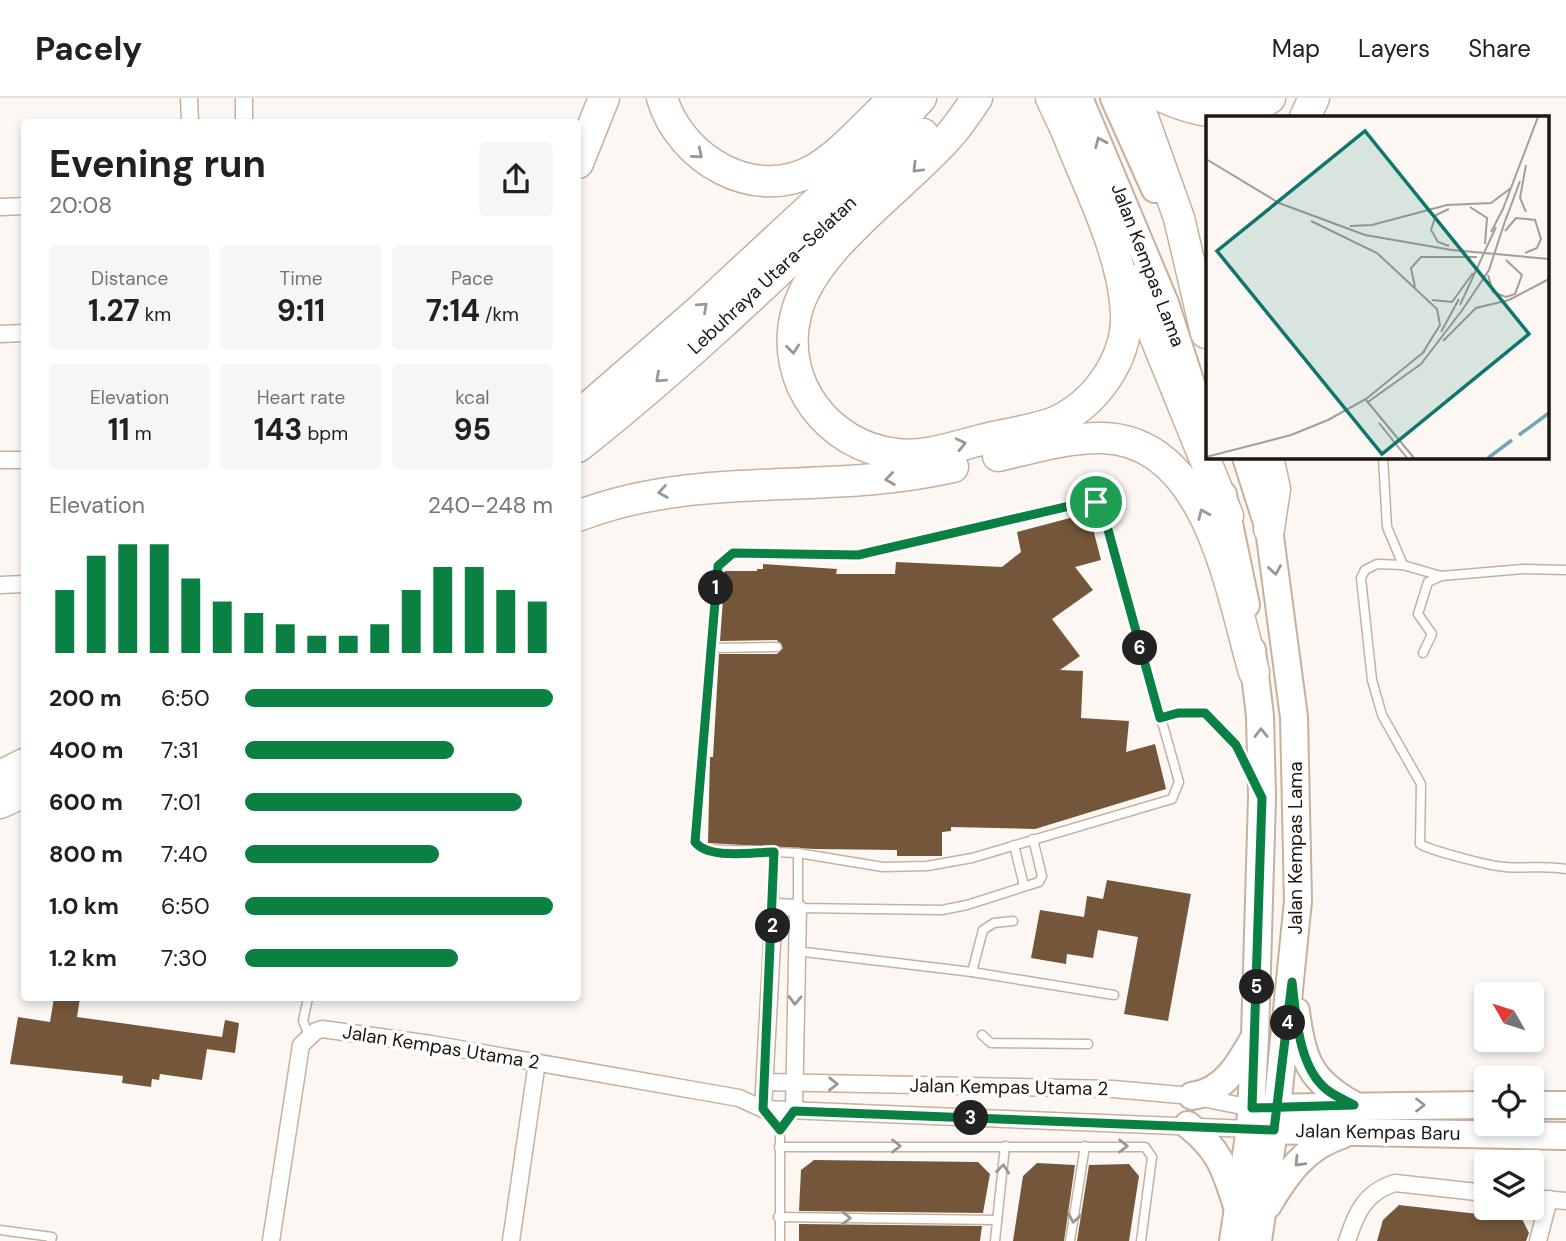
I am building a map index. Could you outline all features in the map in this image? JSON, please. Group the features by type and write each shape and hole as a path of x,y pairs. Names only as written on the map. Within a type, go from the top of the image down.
{"highway":[{"path":"581,156 604,98"},
{"path":"662,98 668,118 686,143 708,162 729,173 770,181 790,179 813,170 838,152 895,98"},
{"name":"Lebuhraya Utara–Selatan","path":"581,413 879,144 921,98"},
{"name":"Lebuhraya Utara–Selatan","path":"581,445 734,312 961,98"},
{"path":"977,98 950,136 826,258 805,288 792,337 800,381 810,405 830,427 850,441 897,454 920,454 1055,422 1082,406 1103,384 1115,363 1124,338 1126,313 1115,257 1067,132"},
{"path":"1051,98 1128,270 1181,408 1228,516"},
{"path":"1136,98 1179,218 1206,331"},
{"path":"1165,98 1210,113 1236,111 1270,98"},
{"path":"1305,116 1314,98"},
{"path":"581,515 612,504 684,489 873,481 1072,441 1101,438 1120,440 1159,457 1185,481 1196,499 1217,548 1254,672"},
{"path":"1268,458 1275,489 1269,529"},
{"path":"0,776 21,766"},
{"path":"0,803 21,793"}],"main road":[{"name":"Jalan Kempas Lama","path":"1079,98 1165,303 1206,433"},
{"name":"Jalan Kempas Lama","path":"1114,98 1168,222 1206,332"},
{"name":"Jalan Kempas Lama","path":"1214,458 1243,578 1260,716 1262,798 1255,1036 1263,1119"},
{"name":"Jalan Kempas Lama","path":"1246,458 1269,529 1294,717 1298,901 1292,982 1263,1119 1251,1212 1258,1241"},
{"path":"1292,982 1301,1039 1315,1077 1325,1088 1354,1105"},
{"path":"1192,1096 1206,1094 1225,1080 1255,1036"},
{"name":"Jalan Kempas Baru","path":"1263,1119 1354,1105 1474,1105"},
{"path":"1544,1105 1566,1105"},
{"name":"Jalan Kempas Baru","path":"1263,1119 1351,1132 1566,1136"},
{"path":"1188,1125 1212,1145 1251,1212 1313,1148 1351,1132"},
{"name":"Jalan Kempas Lama","path":"1233,1241 1251,1212"}],"street":[{"path":"189,98 190,119"},
{"path":"244,98 244,119"},
{"path":"1,207 21,206"},
{"path":"0,334 21,333"},
{"path":"0,460 21,460"},
{"path":"0,585 21,584"},
{"path":"763,1109 774,907 798,908 794,1111"},
{"name":"Jalan Kempas Utama 2","path":"309,1035 323,1029 333,1030 537,1062 739,1098 763,1109 1188,1125 1263,1119"},
{"path":"271,1241 301,1045 309,1035"},
{"path":"511,1241 537,1062"},
{"path":"739,1098 765,1082"},
{"name":"Jalan Kempas Utama 2","path":"765,1082 1113,1089 1192,1096 1263,1119"},
{"path":"1347,1241 1362,1205 1372,1193 1395,1184 1474,1192"},
{"path":"1538,1241 1558,1200"}],"lane":[{"path":"1383,458 1387,527 1403,565"},
{"path":"1093,502 1102,508 1160,718 1179,782 1172,799 972,858 927,866 883,867 798,853 712,852 701,849 695,842 718,566 733,553 858,555 1093,502"},
{"path":"1441,576 1403,565 1377,564 1365,570 1361,578 1372,680 1378,703 1421,785 1420,844 1432,851 1505,867 1546,865 1566,869"},
{"path":"1423,653 1432,634 1418,614 1428,582 1441,576 1523,569 1566,570"},
{"path":"711,648 777,647"},
{"path":"1160,718 1178,713 1205,713 1236,745 1262,798"},
{"path":"798,853 798,908 942,910 967,905 1042,878 1033,839"},
{"path":"1014,845 1024,886"},
{"path":"774,852 774,907"},
{"path":"972,972 983,930 994,923 1013,921"},
{"path":"796,951 972,972 1114,995"},
{"path":"307,1001 303,1021 309,1035"},
{"path":"982,1035 991,1043 1088,1044"},
{"path":"763,1109 780,1130"},
{"path":"780,1241 780,1130 794,1111"},
{"path":"995,1241 1005,1146"},
{"path":"1070,1241 1085,1146"},
{"path":"779,1147 1145,1147 1149,1152 1151,1173 1141,1241"},
{"path":"778,1217 998,1220"},
{"path":"0,1230 52,1237 51,1241"}],"building":[{"path":"1089,513 1101,560 1075,567 1093,590 1052,619 1080,656 1060,670 1083,671 1081,718 1129,721 1126,752 1155,744 1166,789 1035,829 951,827 951,831 942,832 942,856 897,856 897,850 708,843 710,757 713,757 719,654 777,654 783,648 777,640 720,641 725,571 757,571 763,569 763,564 837,569 836,574 895,574 896,562 1002,567 1021,552 1017,532"},
{"path":"1107,880 1191,894 1168,1021 1124,1014 1138,937 1098,930 1093,958 1067,954 1066,964 1031,958 1040,910 1084,917 1087,896 1103,899"},
{"path":"54,1001 80,1001 77,1017 222,1037 225,1020 239,1023 235,1053 207,1049 202,1080 160,1074 159,1080 152,1079 151,1087 122,1083 123,1076 10,1064 18,1017 50,1022"},
{"path":"814,1160 978,1162 990,1174 983,1213 799,1211 801,1170"},
{"path":"1037,1163 1075,1165 1064,1241 1013,1241 1023,1176"},
{"path":"1129,1164 1139,1176 1129,1241 1077,1241 1089,1165"},
{"path":"1399,1205 1474,1214 1474,1220 1522,1220 1529,1233 1526,1241 1377,1241 1383,1220"},
{"path":"799,1224 982,1226 980,1241 799,1241"}],"route":[{"path":"1096,502 858,555 733,553 718,566 695,842 701,849 712,852 774,852 774,907 763,1109 780,1130 794,1111 1274,1130 1278,1109 1292,982 1301,1039 1315,1077 1325,1088 1354,1105 1278,1109 1252,1108 1262,798 1236,745 1205,713 1178,713 1160,718 1102,508 1096,502"}]}
